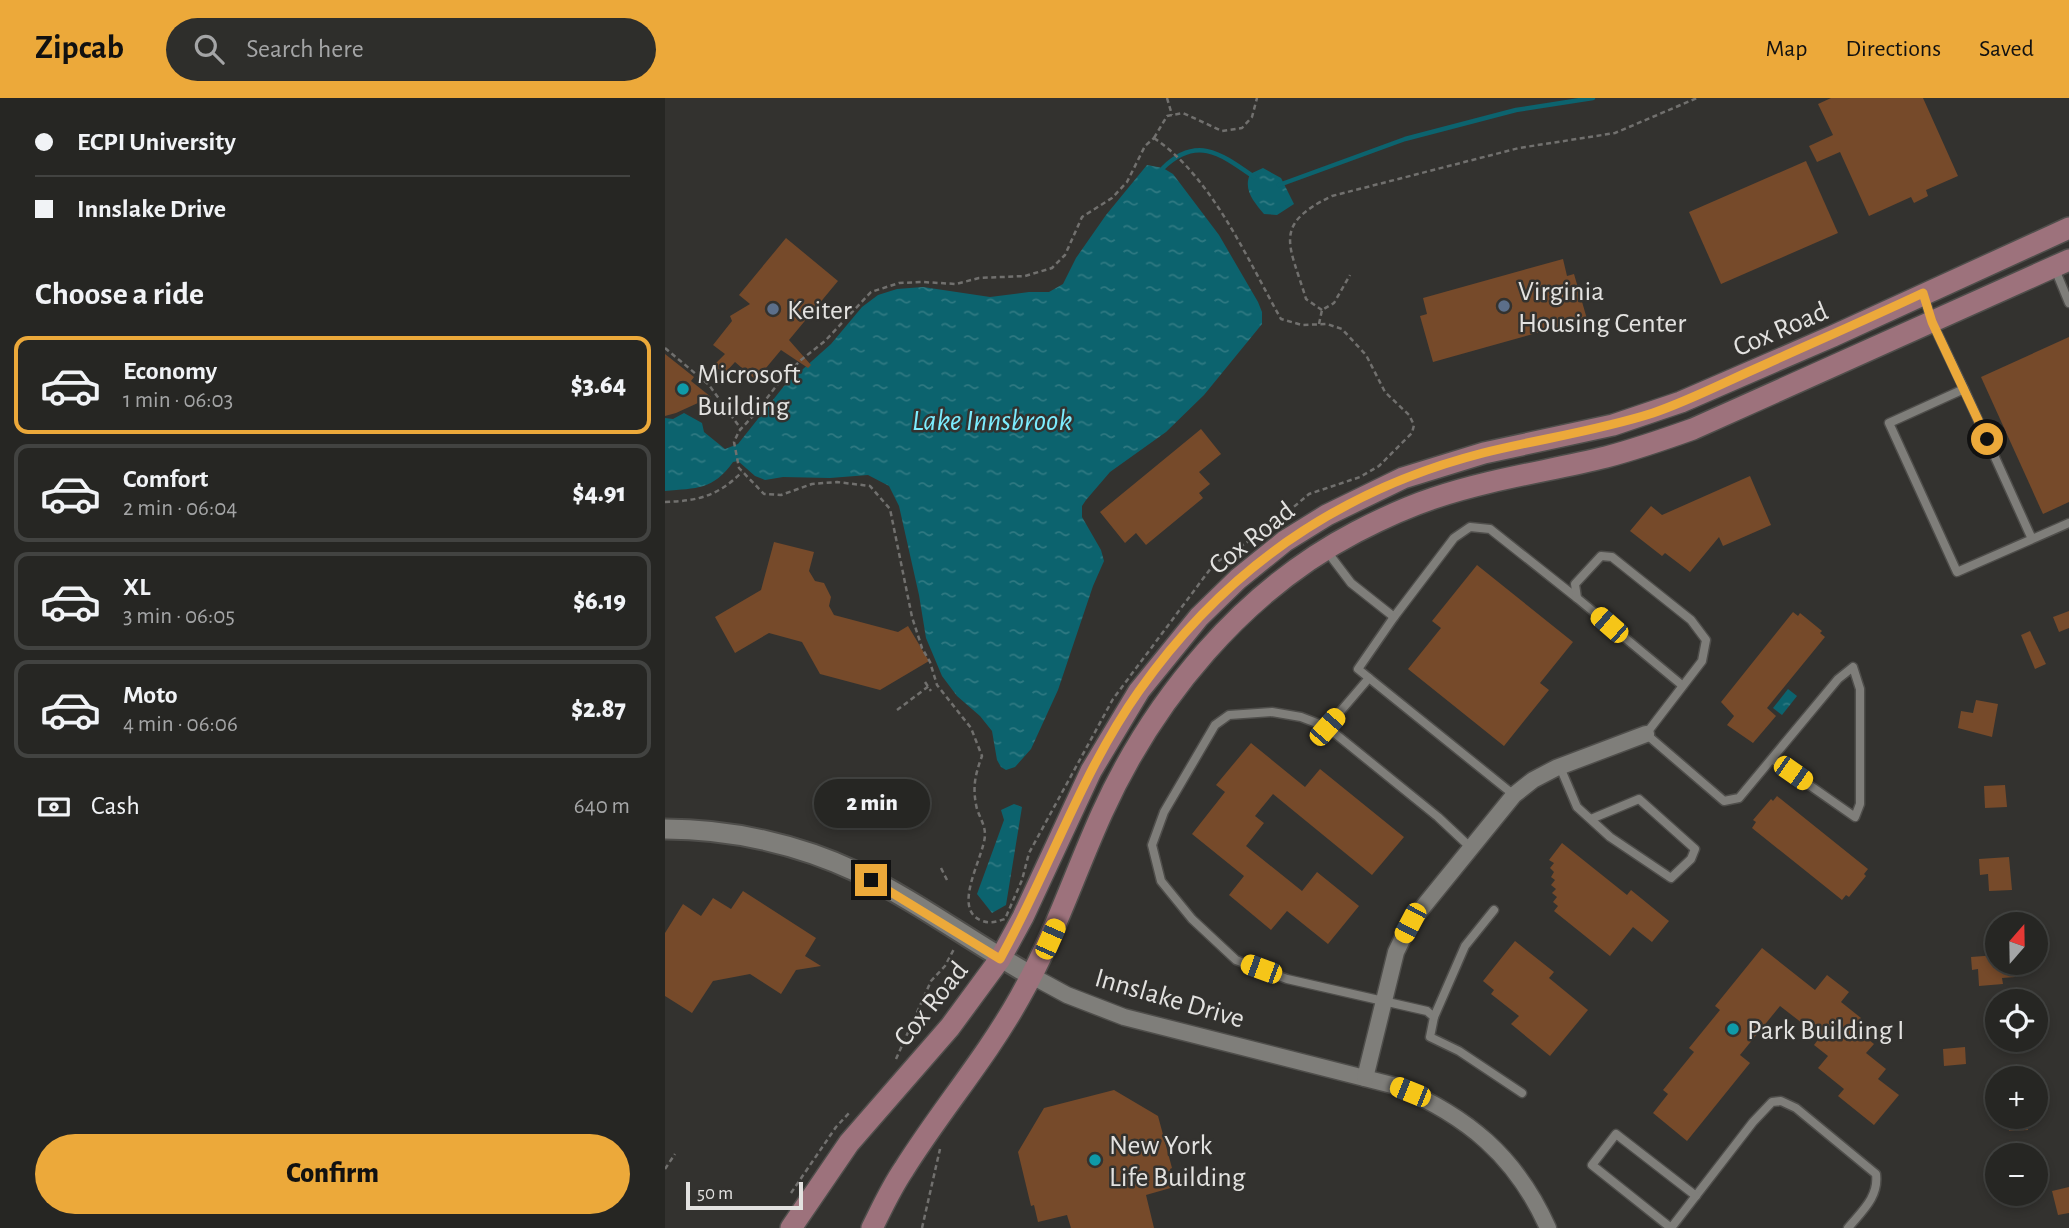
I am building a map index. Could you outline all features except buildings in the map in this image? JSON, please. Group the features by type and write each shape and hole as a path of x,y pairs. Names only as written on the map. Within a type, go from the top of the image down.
{"main road":[{"name":"Cox Road","path":"790,1228 849,1143 950,1027 1000,959 1028,908 1091,771 1139,691 1199,617 1238,579 1285,541 1327,515 1403,478 1484,453 1613,425 1654,412 1833,336 2069,228"},
{"name":"Cox Road","path":"872,1228 903,1169 989,1050 1032,976 1068,899 1112,792 1142,737 1173,693 1219,638 1281,581 1326,550 1399,511 1483,483 1644,447 1693,429 2061,263"}],"street":[{"path":"1365,1078 1396,952 1410,923 1470,847 1514,795 1533,780 1560,766 1646,734"},
{"name":"Innslake Drive","path":"665,829 741,835 822,857 887,888 1000,959 1067,995 1124,1017 1396,1086 1423,1097 1457,1116 1485,1138 1528,1190 1548,1228"}],"lane":[{"path":"2061,263 2069,303"},
{"path":"1923,293 1932,322 2032,539"},
{"path":"1964,389 1889,423 1957,572 2069,523"},
{"path":"1514,795 1358,669 1454,538 1470,527 1490,529 1683,686"},
{"path":"1326,550 1351,583 1394,617"},
{"path":"1577,598 1575,584 1601,556 1612,557 1691,620 1706,640 1702,661 1646,734 1724,801 1739,798 1838,679 1853,667 1860,689 1860,804 1855,817 1772,759"},
{"path":"1327,727 1370,678"},
{"path":"1434,1017 1420,1009 1287,979 1236,960 1192,919 1161,881 1152,845 1164,812 1215,725 1229,715 1272,712 1327,727 1438,817 1470,847"},
{"path":"1560,766 1577,807 1591,819 1611,836 1671,878 1691,859 1695,849 1639,799 1591,819"},
{"path":"1494,910 1465,946 1434,1017 1430,1037 1479,1063 1522,1093"},
{"path":"1696,1196 1616,1134 1592,1165 1671,1228 1696,1196 1753,1122 1772,1102 1781,1101 1796,1108 1876,1174 1874,1195 1848,1228"}],"path":[{"path":"1167,98 1173,115"},
{"path":"1154,138 1183,163 1226,220 1281,319 1302,326 1327,324 1342,330 1366,355 1385,392 1409,415 1414,425 1412,433 1379,466 1360,477 1309,495 1270,527 1214,564 1113,699 1029,853 1015,900 1005,919 994,923 973,915 969,907 969,886 981,859 985,834 978,809 974,776 982,756 971,728 937,685 930,662 922,648 912,617 890,509 870,486 837,482 812,484 781,495 764,494 739,468 734,442 741,429 781,380 825,341 871,292 908,283 956,284 979,278 1025,276 1052,268 1065,255 1082,217 1112,198 1127,182 1145,145 1154,138 1167,116 1183,113 1222,131 1242,128 1252,117 1257,98"},
{"path":"1322,310 1306,299 1288,238 1296,219 1309,207 1332,196 1519,148 1615,133 1697,98"},
{"path":"1319,324 1322,310 1334,303 1350,275"},
{"path":"665,348 709,385 741,429"},
{"path":"665,502 696,501 730,484 742,472"},
{"path":"925,682 931,691"},
{"path":"897,710 929,686"},
{"path":"941,868 947,880"},
{"path":"892,1065 931,981 945,966 963,936"},
{"path":"789,1195 836,1127 853,1110"},
{"path":"922,1228 943,1143"},
{"path":"665,1169 675,1153"}],"water":[{"name":"Lake Innsbrook","path":"1147,165 1163,168 1173,174 1219,235 1258,302 1262,312 1262,324 1204,395 1166,432 1110,472 1082,506 1082,517 1101,550 1104,561 1058,690 1031,749 1015,767 1006,770 997,760 992,731 980,716 957,696 942,676 926,638 899,506 889,486 868,475 830,478 783,477 765,480 755,476 738,461 733,462 711,483 665,491 665,418 673,419 684,413 702,423 704,432 725,449 738,444 784,386 831,344 862,307 878,295 897,289 923,287 990,297 1049,292 1063,284 1076,258 1106,215"},
{"path":"1263,168 1281,178 1294,204 1277,215 1264,214 1249,191 1250,174"},
{"path":"1788,689 1797,696 1782,715 1773,708"},
{"path":"1014,804 1022,807 1006,905 992,913 977,894 1004,820 1001,810"}],"waterway":[{"path":"1279,185 1405,139 1516,110 1593,98"},
{"path":"1163,168 1175,158 1198,150 1220,155 1254,177"}],"place":[{"name":"Virginia Housing Center","path":"1504,306"},
{"name":"Keiter","path":"773,309"},
{"name":"Microsoft Building","path":"683,389"},
{"name":"Park Building I","path":"1733,1029"},
{"name":"New York Life Building","path":"1095,1160"}],"route":[{"path":"871,880 1000,959 1113,731 1139,691 1176,643 1238,579 1285,541 1327,515 1403,478 1484,453 1613,425 1654,412 1833,336 1923,293 1932,322 1987,439"}]}
